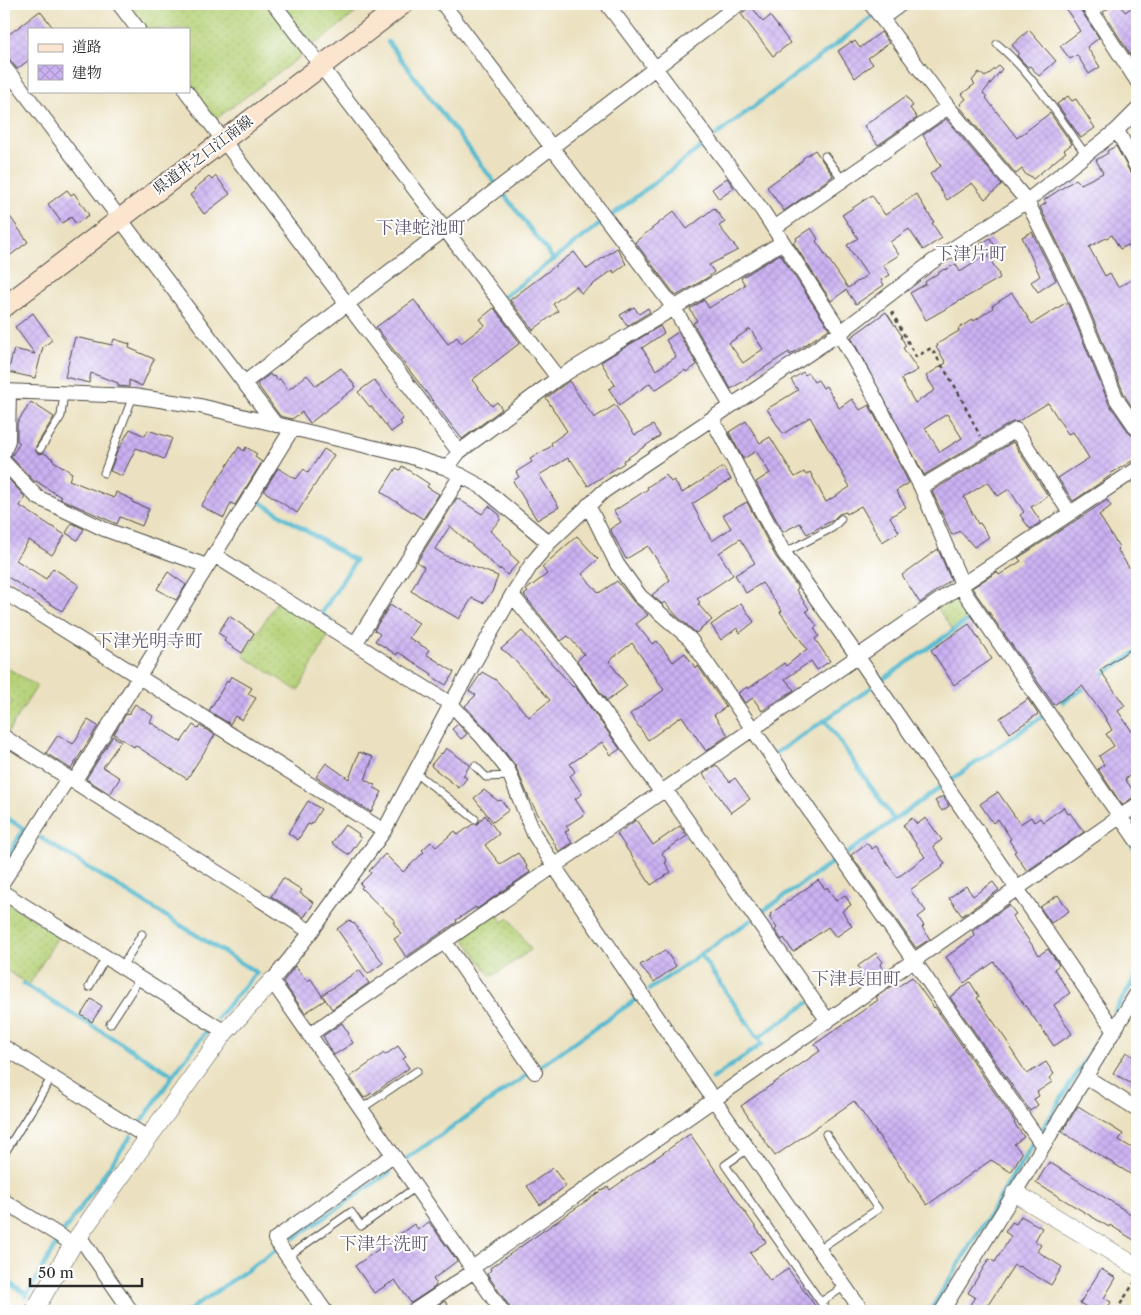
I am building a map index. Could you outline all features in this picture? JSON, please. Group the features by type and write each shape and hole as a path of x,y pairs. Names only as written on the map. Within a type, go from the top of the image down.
{"main road":[{"name":"県道井之口江南線","path":"4,307 403,4"}],"street":[{"path":"119,4 137,28"},
{"path":"274,4 558,378"},
{"path":"443,4 674,308 732,406"},
{"path":"607,4 774,228 840,332 921,487 961,585 1137,841"},
{"path":"244,383 739,4"},
{"path":"871,4 948,107 1027,201 1074,296 1118,400 1137,429"},
{"path":"882,18 901,4"},
{"path":"1086,4 1137,81"},
{"path":"4,66 276,425"},
{"path":"187,92 459,452"},
{"path":"774,228 948,107"},
{"path":"34,1311 76,1240 225,1032 272,981 384,831 416,774 451,704 512,595 533,562 549,543 604,491 840,332 932,262 1027,201 1117,130 1137,110"},
{"path":"1117,130 1137,168"},
{"path":"447,468 459,452 558,378 783,242"},
{"path":"4,452 8,440 6,391 133,396 200,406 409,456 447,468 482,487 549,543"},
{"path":"712,419 784,553 858,656 1114,1030"},
{"path":"4,880 139,677 292,429"},
{"path":"921,487 1016,430 1070,513"},
{"path":"4,462 37,497 104,528 211,561 355,644 451,704 483,738 508,770 534,834 554,866 714,1100 862,1311"},
{"path":"309,1035 961,585 1137,469"},
{"path":"355,644 461,475"},
{"path":"588,505 617,564 640,596 690,639 1043,1146"},
{"path":"4,592 384,831"},
{"path":"512,595 577,674 828,1021"},
{"path":"4,737 310,932"},
{"path":"414,1311 1137,805"},
{"path":"4,893 225,1032"},
{"path":"444,942 536,1072"},
{"path":"272,981 502,1311"},
{"path":"949,1309 1015,1193 1137,993"},
{"path":"4,1047 148,1138"},
{"path":"1086,1077 1137,1110"},
{"path":"325,1311 275,1239 393,1155"},
{"path":"1015,1193 1136,1274"},
{"path":"4,1201 76,1240 131,1311"}],"lane":[{"path":"996,44 1010,54 1086,155"},
{"path":"825,156 843,180"},
{"path":"40,449 61,416 64,393"},
{"path":"104,473 133,396"},
{"path":"784,553 832,528 841,519"},
{"path":"475,766 486,777 511,776"},
{"path":"416,774 475,819"},
{"path":"122,967 142,934"},
{"path":"89,987 106,957"},
{"path":"110,1024 140,978"},
{"path":"361,1109 417,1071"},
{"path":"4,1154 52,1077"},
{"path":"819,1250 878,1209 826,1134"},
{"path":"748,1149 725,1165 827,1311"},
{"path":"287,1257 351,1212 361,1226 416,1187"},
{"path":"821,1302 845,1286"}],"path":[{"path":"884,299 916,356 931,348 956,388 986,448"},
{"path":"1116,1311 1136,1274"}],"green space":[{"path":"126,4 267,4 301,49 301,56 217,118 212,117 190,87 190,28 144,28"},
{"path":"280,4 359,4 362,8 317,43 309,42"},
{"path":"954,594 961,596 974,614 952,629 936,606"},
{"path":"277,601 329,634 298,691 243,656"},
{"path":"4,666 37,686 7,734 4,733 4,714 12,701 4,696"},
{"path":"7,903 59,935 29,985 4,969 4,909"},
{"path":"496,913 503,922 509,918 531,950 491,977 462,935"}],"building":[{"path":"1063,4 1078,4 1099,38 1087,47 1100,67 1089,74 1077,55 1070,59 1060,46 1080,31"},
{"path":"1115,4 1119,4 1125,12 1137,4 1137,65 1103,12"},
{"path":"751,6 763,22 770,16 790,43 773,56 741,14"},
{"path":"40,11 53,28 28,28 28,61 17,69 4,52 4,38"},
{"path":"1029,30 1056,61 1039,76 1019,58 1017,55 1019,53 1012,45"},
{"path":"881,32 889,43 868,58 873,64 855,78 838,51 855,41 860,48"},
{"path":"999,66 1002,69 983,93 1017,138 1050,113 1072,144 1064,150 1066,152 1033,179 1029,175 1027,176 1022,169 1016,174 960,107 960,104 966,99 962,94 975,84 972,81 979,72 985,77"},
{"path":"906,96 913,106 910,108 917,118 878,145 864,126"},
{"path":"1068,96 1072,101 1076,99 1095,128 1081,138 1057,104"},
{"path":"946,119 1002,185 985,199 972,183 947,200 930,174 941,166 923,135"},
{"path":"1116,146 1130,172 1137,177 1137,203 1133,205 1137,216 1133,219 1137,228 1137,263 1128,245 1120,249 1112,235 1089,247 1105,276 1110,273 1118,287 1137,277 1137,414 1125,396 1082,292 1040,207 1046,203 1044,200 1076,179 1081,184 1103,173 1096,160"},
{"path":"815,150 833,176 784,211 767,187"},
{"path":"216,176 230,194 204,214 190,195 195,191 194,189 209,177 212,180"},
{"path":"727,178 734,188 719,199 712,189"},
{"path":"67,190 71,195 74,193 89,215 76,224 71,217 62,223 48,204"},
{"path":"916,194 942,238 923,250 909,229 890,242 899,255 883,265 890,275 881,280 884,285 856,304 846,290 831,301 793,242 797,240 796,238 811,228 818,239 816,241 848,288 867,275 847,245 858,238 842,215 872,195 885,215"},
{"path":"4,208 28,242 4,260"},
{"path":"714,208 725,222 719,226 738,250 709,265 714,272 676,296 635,242 674,211 687,229"},
{"path":"1032,232 1056,280 1038,292 1031,282 1040,276 1022,237"},
{"path":"990,238 997,249 988,256 1000,278 926,320 910,293 926,284 925,282 944,269 956,264 960,272 985,256 978,246"},
{"path":"617,248 626,264 614,273 613,270 581,293 576,286 553,304 558,311 533,330 510,300 574,252 587,269"},
{"path":"780,254 829,329 790,355 789,352 731,389 693,323 697,321 690,309 704,300 709,308 745,285 741,278","holes":["750,329 763,349 743,363 729,343"]},
{"path":"1012,293 1032,324 1067,302 1109,404 1130,434 1137,438 1137,458 1110,474 1073,501 1058,478 1089,458 1073,432 1068,434 1048,403 1017,422 1012,422 924,475 851,337 886,312 902,336 906,346 903,348 918,370 901,379 915,403 935,390 926,376 946,363 936,347 938,346 937,344 959,331 958,329 973,319 974,321 993,308 992,306","holes":["947,414 962,438 940,452 925,428"]},
{"path":"414,300 448,344 457,337 461,343 485,325 480,319 494,308 520,343 472,380 492,406 497,402 502,409 462,439 376,327"},
{"path":"634,307 639,314 648,308 650,312 627,326 620,315"},
{"path":"33,313 52,340 43,347 35,378 8,372 14,349 35,354 15,327"},
{"path":"660,326 664,333 642,348 656,370 676,357 666,340 678,332 697,365 686,372 685,370 655,390 650,383 619,405 609,389 615,385 601,362"},
{"path":"75,337 112,345 114,339 130,344 129,348 154,359 142,386 129,380 129,387 118,386 118,383 91,373 89,383 65,377"},
{"path":"341,368 356,387 310,423 302,412 292,419 280,416 257,384 270,374 277,380 280,379 288,390 307,375 316,386"},
{"path":"803,372 805,375 808,373 814,382 818,380 823,388 826,386 839,408 852,399 860,410 869,405 909,483 896,491 906,507 890,517 899,532 882,542 861,506 847,514 846,512 839,514 833,520 807,534 800,523 783,532 756,482 770,473 756,451 743,459 729,432 746,421 760,443 770,437 795,477 804,472 806,475 810,472 826,502 850,487 810,417 783,434 767,409 798,390 791,380"},
{"path":"374,380 403,419 400,422 402,424 391,432 358,392"},
{"path":"569,381 594,418 615,405 635,435 653,425 660,436 623,461 624,463 588,486 568,458 539,475 559,507 537,520 513,481 519,477 516,472 532,462 530,459 550,447 551,443 567,431 546,398"},
{"path":"31,402 54,417 36,446 36,452 39,454 44,453 72,473 69,480 114,498 116,492 133,500 132,502 149,509 142,526 120,517 117,524 61,499 61,497 35,482 11,457 20,443 17,441 17,423"},
{"path":"130,429 145,436 148,430 172,438 164,459 136,448 122,476 110,471 117,452"},
{"path":"1013,442 1048,496 1031,507 1041,522 1030,529 1020,515 1024,512 1009,489 998,496 988,482 964,497 978,524 980,523 989,537 974,547 960,531 952,535 932,491"},
{"path":"239,447 244,451 246,447 257,454 255,457 262,462 235,505 231,503 224,518 201,506"},
{"path":"324,449 334,455 297,513 264,491 278,468 296,479 304,469 308,473"},
{"path":"402,466 429,484 427,487 439,494 423,519 381,492 396,468 400,470"},
{"path":"723,467 731,479 692,504 712,541 731,528 723,515 747,502 776,557 798,588 796,590 809,609 806,611 817,626 814,628 819,636 815,639 830,661 817,670 811,661 785,679 794,690 762,711 753,698 745,703 738,693 747,687 748,689 784,663 786,666 807,649 762,583 746,593 735,575 755,563 740,539 719,553 733,575 697,599 700,602 698,604 712,620 696,633 665,602 662,604 652,595 670,580 648,546 626,559 610,529 621,522 614,511 666,475 671,482 674,480 682,493"},
{"path":"4,474 25,497 20,506 65,535 52,555 29,540 16,560 46,579 53,568 79,585 62,611 6,576 4,580"},
{"path":"457,498 482,514 489,506 500,515 500,520 490,531 519,562 507,575 450,526 435,549 446,556 498,576 492,592 483,603 472,598 459,619 411,591 424,567 417,562"},
{"path":"1107,500 1111,506 1099,515 1119,547 1117,549 1137,580 1137,645 1100,670 1125,706 1118,711 1137,739 1137,771 1125,779 1137,796 1122,805 1098,769 1104,765 1099,756 1114,746 1106,734 1112,730 1103,714 1082,686 1054,705 972,588 997,572 999,575 1021,561 1018,558"},
{"path":"72,523 84,529 77,540 66,533"},
{"path":"577,536 598,559 582,574 599,593 617,581 633,601 648,615 636,624 652,644 657,641 673,662 685,653 696,669 698,666 726,707 714,715 728,735 706,751 682,716 648,740 630,714 664,690 632,643 609,661 627,686 607,701 577,661 584,654 568,636 561,641 524,595 528,592 526,590 547,574 542,567"},
{"path":"938,549 951,580 920,603 902,575"},
{"path":"168,572 186,585 176,600 157,589"},
{"path":"741,603 754,622 740,633 737,628 721,640 711,625"},
{"path":"390,605 419,623 409,638 429,650 426,654 454,672 446,685 398,652 397,655 375,641 380,634 374,630"},
{"path":"229,616 254,633 242,653 224,641 226,638 218,633"},
{"path":"969,624 992,659 954,685 931,650"},
{"path":"522,631 573,687 575,686 620,749 611,755 602,742 570,764 575,772 570,776 582,794 575,799 585,814 566,826 569,830 565,832 572,843 559,852 529,798 515,765 490,733 465,706 476,695 469,691 482,672 496,680 529,717 550,700 509,654 501,649"},
{"path":"231,676 252,688 248,694 256,698 242,720 235,716 230,724 209,711"},
{"path":"1027,698 1038,714 1010,733 1000,718 1027,700"},
{"path":"135,704 153,716 150,722 181,742 193,725 198,728 200,726 215,735 187,779 135,745 134,747 114,734 126,714 128,715"},
{"path":"88,720 98,726 71,769 46,753 58,735 73,744"},
{"path":"458,724 467,734 461,739 452,729"},
{"path":"113,736 121,741 103,767 120,778 110,794 86,779"},
{"path":"446,748 470,765 463,776 467,778 459,788 431,765"},
{"path":"359,752 373,757 365,780 375,785 373,787 382,792 371,812 316,777 326,763 349,779"},
{"path":"716,765 730,782 735,778 750,799 731,813 703,774"},
{"path":"484,790 498,801 501,800 509,810 493,822 474,798"},
{"path":"998,792 1020,824 1031,817 1034,822 1040,818 1043,822 1064,807 1084,832 1027,871 1014,852 1016,851 1009,840 1011,839 998,819 993,823 980,804"},
{"path":"943,796 949,806 942,811 935,801"},
{"path":"308,801 321,809 311,825 308,824 298,840 288,833"},
{"path":"485,815 499,834 485,845 500,864 518,853 530,872 477,909 476,907 456,920 457,922 406,957 394,939 401,934 393,922 395,921 361,888 363,886 360,884 385,854 403,872 424,852 422,850 431,842 436,847 455,831 458,835 473,824 477,824"},
{"path":"912,818 917,824 926,818 942,840 933,846 945,864 910,890 926,911 918,917 930,939 916,948 851,855 867,843 872,849 876,846 897,877 901,875 925,857 903,825"},
{"path":"636,820 653,845 680,826 687,836 662,853 667,862 665,863 671,872 651,885 617,834"},
{"path":"346,825 359,834 358,836 361,838 349,855 332,843"},
{"path":"283,878 302,890 300,893 314,903 304,917 271,896"},
{"path":"818,880 825,889 827,887 836,901 845,895 851,905 842,911 852,926 836,937 828,927 793,952 784,938 782,940 775,930 777,928 769,917 771,916 770,914"},
{"path":"993,882 999,890 962,916 949,898 966,886 973,896"},
{"path":"1058,895 1069,911 1051,923 1040,907"},
{"path":"1009,905 1016,914 1012,916 1039,955 1048,949 1059,965 1054,969 1070,993 1054,1005 1072,1034 1054,1046 994,962 964,983 946,957 975,936 972,931"},
{"path":"349,920 354,923 383,963 368,974 337,929"},
{"path":"665,950 676,966 654,982 640,965"},
{"path":"876,953 883,962 880,965 884,971 866,983 858,971 860,970 858,966"},
{"path":"295,966 307,981 311,979 325,1000 305,1013 283,982"},
{"path":"359,970 369,983 332,1009 322,995"},
{"path":"912,977 935,1007 1024,1137 1014,1144 1022,1153 1011,1172 991,1160 927,1205 854,1101 775,1156 741,1106 820,1051 815,1044 878,1000 876,997 894,985 896,988"},
{"path":"970,982 979,996 977,998 1027,1074 1046,1062 1054,1074 1049,1078 1052,1082 1037,1092 1039,1096 1034,1099 1038,1105 1030,1111 950,997"},
{"path":"91,999 102,1006 92,1022 81,1015"},
{"path":"342,1023 353,1043 334,1055 323,1036"},
{"path":"398,1046 406,1057 403,1059 409,1068 373,1094 364,1098 350,1077 384,1053 385,1055"},
{"path":"1126,1052 1137,1059 1137,1087 1113,1073"},
{"path":"1078,1106 1123,1134 1119,1140 1137,1151 1137,1178 1062,1132"},
{"path":"690,1134 766,1242 750,1253 770,1281 788,1269 819,1311 511,1311 487,1274 491,1270 490,1268 602,1190 608,1187 610,1190"},
{"path":"1049,1162 1137,1218 1137,1242 1036,1183"},
{"path":"553,1168 566,1186 540,1205 527,1186"},
{"path":"1021,1216 1042,1228 1035,1241 1041,1245 1037,1251 1062,1267 1051,1285 1014,1265 988,1305 986,1304 981,1311 966,1311 975,1297 968,1293 989,1259 995,1262 1011,1236 1005,1232 1012,1222 1016,1224"},
{"path":"429,1222 457,1261 433,1279 436,1284 435,1287 411,1303 395,1280 374,1293 355,1266 414,1224 418,1229"},
{"path":"1101,1269 1116,1278 1104,1298 1111,1302 1106,1311 1093,1311 1080,1303"},
{"path":"445,1301 452,1311 429,1311"}],"waterway":[{"path":"883,8 889,4"},
{"path":"715,136 872,17"},
{"path":"388,42 495,183"},
{"path":"611,216 705,144"},
{"path":"503,193 554,260"},
{"path":"504,297 603,222"},
{"path":"257,500 355,561 321,614 331,621"},
{"path":"882,680 973,617"},
{"path":"1099,677 1137,651"},
{"path":"1063,702 1089,685"},
{"path":"825,720 872,687"},
{"path":"951,780 1043,716"},
{"path":"776,753 825,720 894,820"},
{"path":"846,854 941,787"},
{"path":"4,816 24,829 4,862"},
{"path":"41,838 257,973"},
{"path":"1131,843 1137,852"},
{"path":"759,914 837,859"},
{"path":"650,989 751,920"},
{"path":"700,954 762,1044 712,1079"},
{"path":"217,1018 256,973"},
{"path":"1115,1011 1137,975"},
{"path":"24,984 173,1075"},
{"path":"539,1067 638,998"},
{"path":"758,1038 808,1003"},
{"path":"1042,1130 1106,1026"},
{"path":"140,1124 173,1075 208,1029"},
{"path":"403,1161 530,1073"},
{"path":"64,1231 131,1136"},
{"path":"930,1311 1033,1144"},
{"path":"294,1238 390,1172"},
{"path":"26,1297 57,1243"},
{"path":"188,1311 276,1250"},
{"path":"4,1280 28,1295"}],"district":[{"name":"下津蛇池町","path":"421,228"},
{"name":"下津片町","path":"971,254"},
{"name":"下津光明寺町","path":"149,641"},
{"name":"下津長田町","path":"856,979"},
{"name":"下津牛洗町","path":"384,1244"}]}
